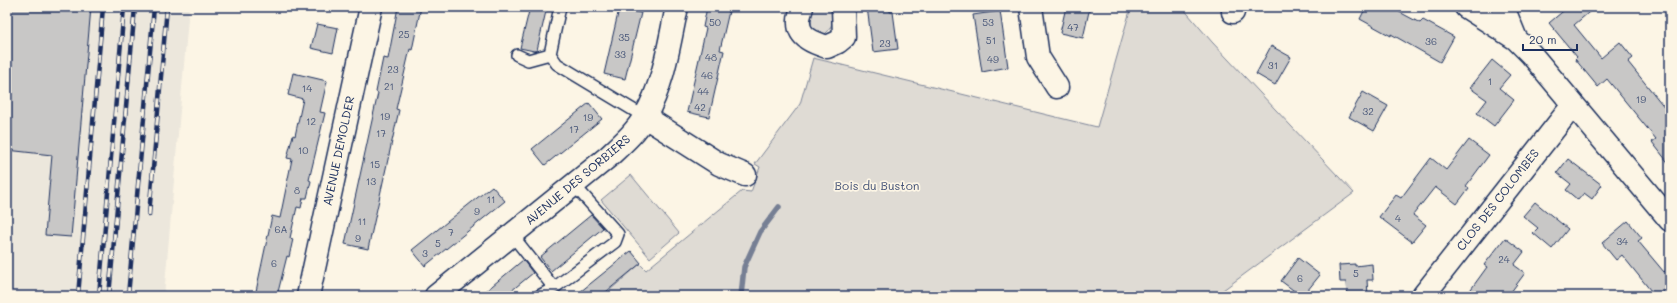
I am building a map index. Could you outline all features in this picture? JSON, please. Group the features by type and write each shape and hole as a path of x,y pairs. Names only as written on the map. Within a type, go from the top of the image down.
{"street":[{"name":"AVENUE DEMOLDER","path":"308,296 371,7"},
{"name":"AVENUE DES SORBIERS","path":"448,292 512,235 608,157 630,136 645,117 653,101 661,78 677,7"},
{"path":"802,7 798,24 804,35 813,42 827,47 838,42 844,37 843,7"},
{"path":"1031,7 1038,57 1057,87"},
{"path":"1466,7 1516,38 1553,79 1573,105 1670,220"},
{"path":"1503,7 1516,38"},
{"name":"CLOS DES COLOMBES","path":"1423,296 1573,105"},
{"path":"645,117 713,160 745,175"}],"lane":[{"path":"550,54 560,7"},
{"path":"517,55 528,60 550,54"},
{"path":"550,54 558,64 645,117"},
{"path":"539,296 554,288 615,242 618,234 574,185"},
{"path":"512,235 554,288"}],"shaded area":[{"path":"7,7 189,7 164,296 7,296"}],"green space":[{"path":"812,7 831,7 832,22 830,28 825,34 818,34 811,25"},
{"name":"Bois du Buston","path":"1131,7 1182,7 1212,42 1354,193 1215,296 603,296 640,264 646,270 742,191 751,192 760,167 755,164 800,104 813,58 1097,127"},
{"path":"631,175 679,233 650,258 601,200"}],"building":[{"path":"7,7 91,7 71,237 45,235 52,155 7,150 7,119 12,67 7,66"},
{"path":"398,7 421,7 412,50 410,49 396,109 399,110 368,249 345,244 378,93 376,92 383,58 388,59"},
{"path":"530,7 547,7 537,50 534,51 520,48"},
{"path":"707,7 730,7 720,50 724,51 709,117 687,112 706,28 703,27"},
{"path":"867,7 890,7 890,12 893,12 898,49 873,52"},
{"path":"1066,7 1090,7 1083,38 1060,33"},
{"path":"1366,7 1390,7 1420,23 1423,20 1454,37 1440,62 1391,34 1391,36 1360,19"},
{"path":"1568,7 1595,7 1574,25 1601,58 1620,42 1633,58 1628,62 1670,114 1670,165 1652,142 1656,139 1607,79 1598,87 1575,59 1577,57 1549,23"},
{"path":"619,9 641,13 625,79 604,74"},
{"path":"1000,11 1008,67 982,72 973,15"},
{"path":"317,24 338,28 333,53 311,48"},
{"path":"1271,46 1291,57 1275,85 1256,74"},
{"path":"1492,60 1510,75 1499,88 1514,100 1494,126 1477,113 1487,100 1470,88"},
{"path":"293,73 327,81 320,112 325,113 309,180 311,181 307,198 303,198 301,208 297,207 290,238 293,239 289,257 287,256 277,296 255,296 272,216 280,218 292,159 287,158 293,135 295,136 303,99 288,95"},
{"path":"1363,92 1388,106 1374,131 1349,117"},
{"path":"589,103 602,119 545,165 532,149"},
{"path":"1469,140 1489,155 1466,186 1469,188 1457,204 1435,187 1413,215 1426,225 1412,242 1379,217 1396,195 1401,198 1431,158 1446,170"},
{"path":"1568,159 1602,185 1592,199 1584,193 1578,200 1566,190 1571,184 1557,173"},
{"path":"492,186 505,201 425,266 412,250"},
{"path":"1535,202 1568,229 1552,249 1533,233 1538,228 1523,216"},
{"path":"591,215 603,228 551,271 540,257"},
{"path":"1628,221 1642,238 1638,241 1664,272 1670,266 1670,286 1658,296 1655,296 1622,255 1616,260 1602,243"},
{"path":"1505,238 1524,252 1514,265 1525,273 1508,296 1466,296 1487,267 1484,265"},
{"path":"631,251 641,263 601,296 575,296"},
{"path":"1298,258 1320,275 1303,296 1281,281"},
{"path":"523,260 533,273 505,296 480,296"},
{"path":"1355,264 1355,266 1372,264 1373,280 1367,280 1368,296 1347,296 1346,282 1340,282 1339,265"}],"waterway":[{"path":"741,296 744,267 760,232 779,207"}],"railway":[{"path":"78,296 103,7"},
{"path":"99,296 124,7"},
{"path":"109,296 135,7"},
{"path":"128,296 154,7"},
{"path":"149,215 167,7"}]}
